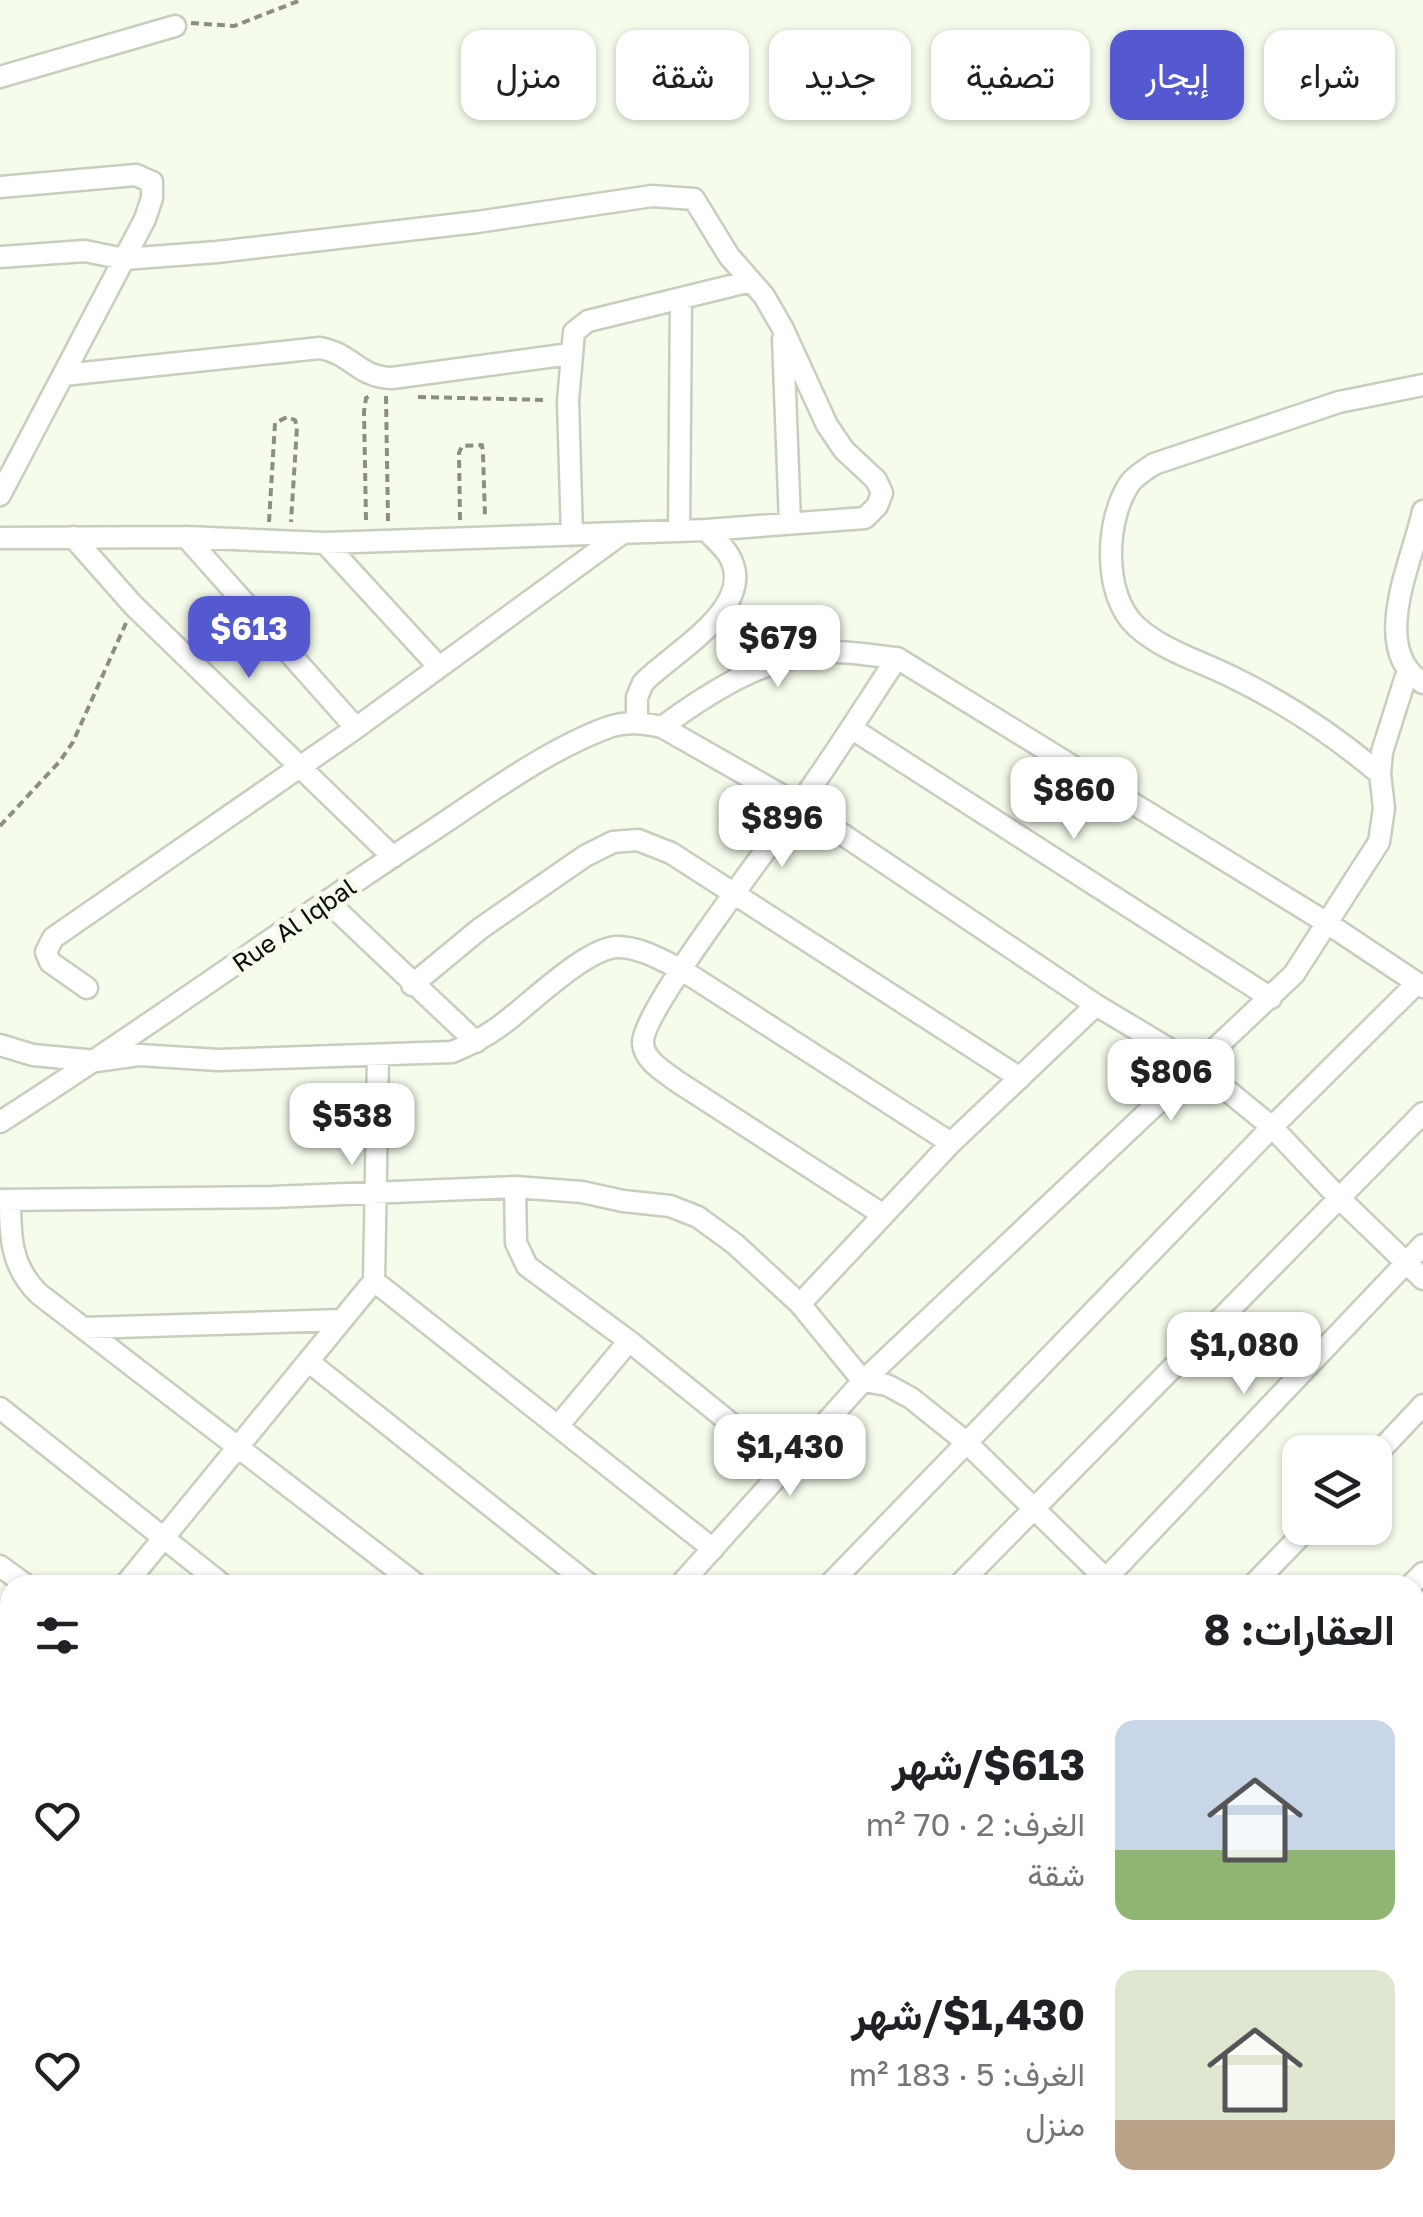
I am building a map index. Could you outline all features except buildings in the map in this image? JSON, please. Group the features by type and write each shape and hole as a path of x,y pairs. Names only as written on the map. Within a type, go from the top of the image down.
{"street":[{"path":"0,77 175,26"},
{"path":"0,187 113,175 136,175 152,182 145,219 0,495"},
{"path":"0,256 85,252 124,258 218,252 477,222 652,196 684,196 694,199 729,256 764,296 782,326 826,425 844,450 876,480 882,493 877,506 865,518 620,535 485,536 325,544 186,537 0,538"},
{"path":"572,535 568,401 574,332 588,322 750,281"},
{"path":"680,531 681,299"},
{"path":"782,326 790,523"},
{"path":"64,375 320,348 337,352 370,378 392,378 570,354"},
{"path":"1380,774 1335,737 1289,707 1158,644 1134,624 1112,578 1111,542 1131,481 1154,464 1339,402 1423,385"},
{"path":"689,1575 863,1381 1294,974 1378,842 1384,808 1380,774 1393,712 1415,678 1396,645 1396,628 1408,560 1423,511"},
{"path":"706,530 728,554 734,571 730,599 716,622 642,683 636,697 637,722 662,727 799,805 1096,1005 1196,1066 1272,1126 1423,1279"},
{"path":"88,988 50,962 46,952 49,942 356,728 620,535"},
{"path":"72,537 133,604 392,857"},
{"path":"186,537 356,728"},
{"path":"325,544 439,667"},
{"path":"662,727 710,692 757,670 832,652 897,658 1327,923 1420,985 1272,1126 840,1575"},
{"path":"882,1214 678,1082 650,1059 643,1042 644,1029 682,970 897,658"},
{"name":"Rue Al Iqbal","path":"0,1122 521,774 591,735 637,722"},
{"path":"851,728 1271,998"},
{"path":"412,985 493,920 585,856 613,842 638,840 652,844 734,892 1020,1078"},
{"path":"328,902 476,1042"},
{"path":"0,1044 33,1055 96,1061 139,1055 218,1060 452,1052 476,1042 595,953 617,947 634,949 682,970 952,1143"},
{"path":"800,1304 952,1143 1096,1005"},
{"path":"133,1575 374,1281 378,1056"},
{"path":"969,1575 1423,1112"},
{"path":"515,1188 516,1243 527,1266 629,1341 785,1467"},
{"path":"404,1575 38,1294 23,1276 12,1252 5,1200 272,1198 515,1188 582,1192 670,1206 721,1232 800,1304 863,1381 887,1386 911,1398 966,1442 1098,1575"},
{"path":"1113,1575 1423,1245"},
{"path":"374,1281 713,1549"},
{"path":"84,1328 341,1320"},
{"path":"558,1426 629,1341"},
{"path":"309,1362 577,1575"},
{"path":"1392,1438 1423,1405"},
{"path":"0,1408 210,1575"},
{"path":"1263,1575 1292,1545"}],"path":[{"path":"175,26 195,22 234,26 301,0"},
{"path":"366,542 364,412 366,398 374,395 386,396 388,542"},
{"path":"404,396 568,401"},
{"path":"287,417 295,420 297,427 279,542 272,437 275,423 287,417"},
{"path":"460,537 460,453 462,446 472,444 482,445 484,454 485,536"},
{"path":"0,826 60,762 73,742 133,604"}]}
